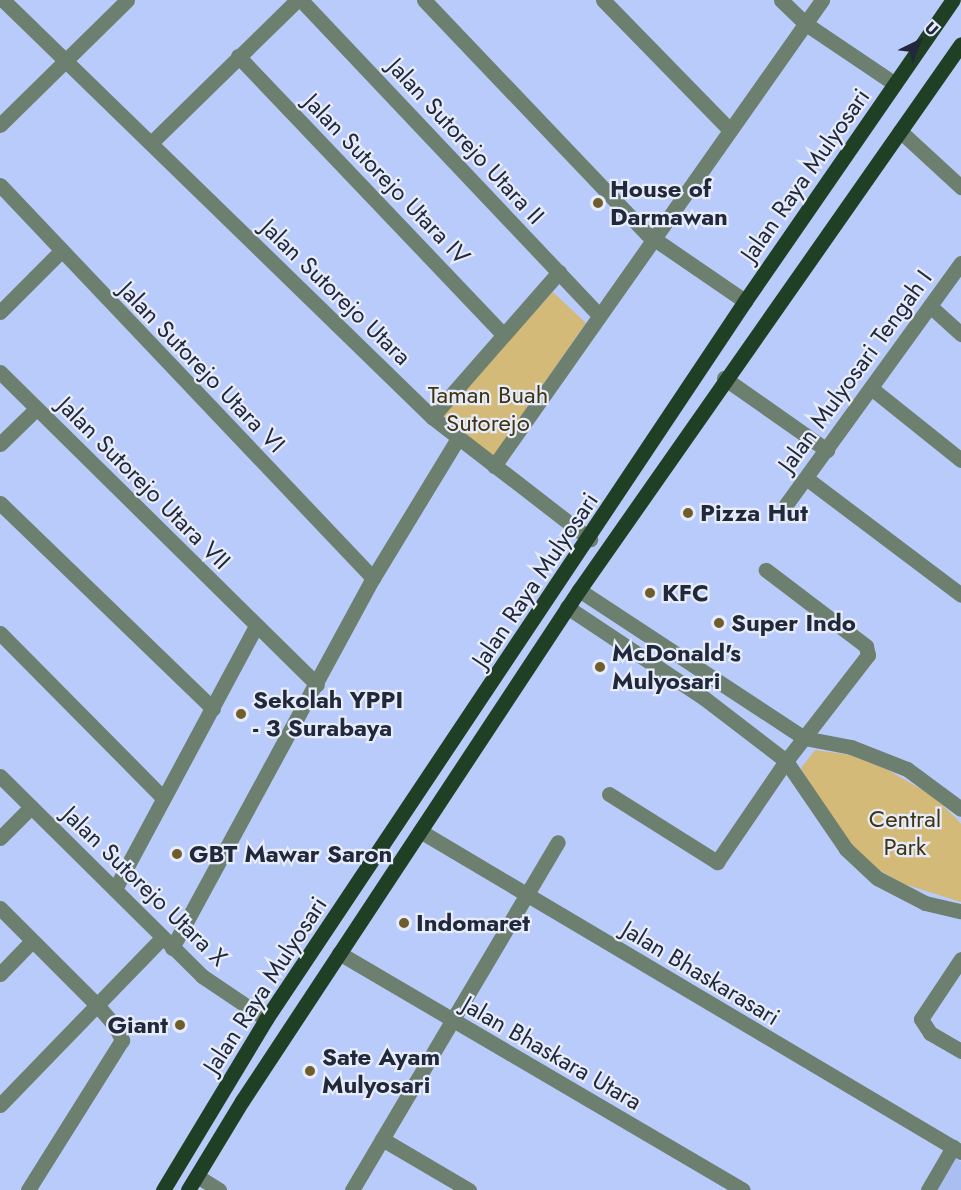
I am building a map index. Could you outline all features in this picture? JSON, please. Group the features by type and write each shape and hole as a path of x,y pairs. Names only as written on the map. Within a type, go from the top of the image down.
{"main road":[{"name":"Jalan Raya Mulyosari","path":"163,1190 266,1019 590,539 745,301 953,0"},
{"name":"Jalan Raya Mulyosari","path":"189,1190 369,905 567,607 724,378 961,44"},
{"path":"726,331 748,345"},
{"path":"351,894 369,905"}],"street":[{"name":"Jalan Sutorejo Utara","path":"3,0 432,417 590,539"},
{"path":"0,125 127,0"},
{"path":"151,143 297,0"},
{"name":"Jalan Sutorejo Utara II","path":"301,0 598,314"},
{"path":"424,0 653,240 745,301"},
{"path":"603,0 730,130"},
{"path":"781,0 806,24 895,84"},
{"path":"494,466 598,314 822,0"},
{"name":"Jalan Sutorejo Utara IV","path":"238,56 503,334"},
{"path":"900,131 961,187"},
{"name":"Jalan Sutorejo Utara VI","path":"0,186 60,252 373,578"},
{"path":"0,312 60,252"},
{"name":"Jalan Mulyosari Tengah I","path":"785,506 961,263"},
{"path":"432,417 559,272"},
{"path":"930,306 961,334"},
{"name":"Jalan Sutorejo Utara VII","path":"0,372 317,685"},
{"path":"724,378 827,450"},
{"path":"871,388 961,460"},
{"path":"0,444 36,408"},
{"path":"0,1105 97,1005 167,943 317,685 373,578 458,438"},
{"path":"806,478 961,595"},
{"path":"0,503 213,709"},
{"path":"609,794 715,862 722,857 786,761 869,653 866,646 766,570"},
{"path":"579,590 804,738 851,747 907,769 961,809"},
{"path":"567,607 704,698 786,761 846,849 878,878 925,903 961,911"},
{"path":"115,889 256,626"},
{"path":"0,633 163,798"},
{"path":"704,698 717,679"},
{"name":"Jalan Sutorejo Utara X","path":"0,776 202,976 266,1019"},
{"path":"0,838 31,807"},
{"name":"Jalan Bhaskarasari","path":"420,831 526,896 957,1149"},
{"path":"352,1190 558,842"},
{"path":"0,908 97,1005 120,1032 121,1044 28,1190"},
{"path":"0,974 32,941"},
{"name":"Jalan Bhaskara Utara","path":"339,953 743,1190"},
{"path":"961,959 921,1019 930,1034 961,1051"},
{"path":"382,1139 469,1190"},
{"path":"928,1190 957,1149"},
{"path":"197,1176 219,1190"}],"shaded area":[{"path":"955,1158 961,1162 961,1190 937,1190"}],"green space":[{"name":"Taman Buah Sutorejo","path":"553,292 586,323 492,458 438,417"},
{"name":"Central Park","path":"815,750 851,755 888,770 931,795 957,819 961,824 961,902 904,884 874,867 853,846 809,786 801,768"}],"place":[{"name":"House of Darmawan","path":"598,203"},
{"name":"Pizza Hut","path":"688,513"},
{"name":"KFC","path":"650,593"},
{"name":"Super Indo","path":"719,623"},
{"name":"McDonald's Mulyosari","path":"600,667"},
{"name":"Sekolah YPPI - 3 Surabaya","path":"241,714"},
{"name":"GBT Mawar Saron","path":"177,854"},
{"name":"Indomaret","path":"404,923"},
{"name":"Giant","path":"180,1025"},
{"name":"Sate Ayam Mulyosari","path":"310,1071"}]}
